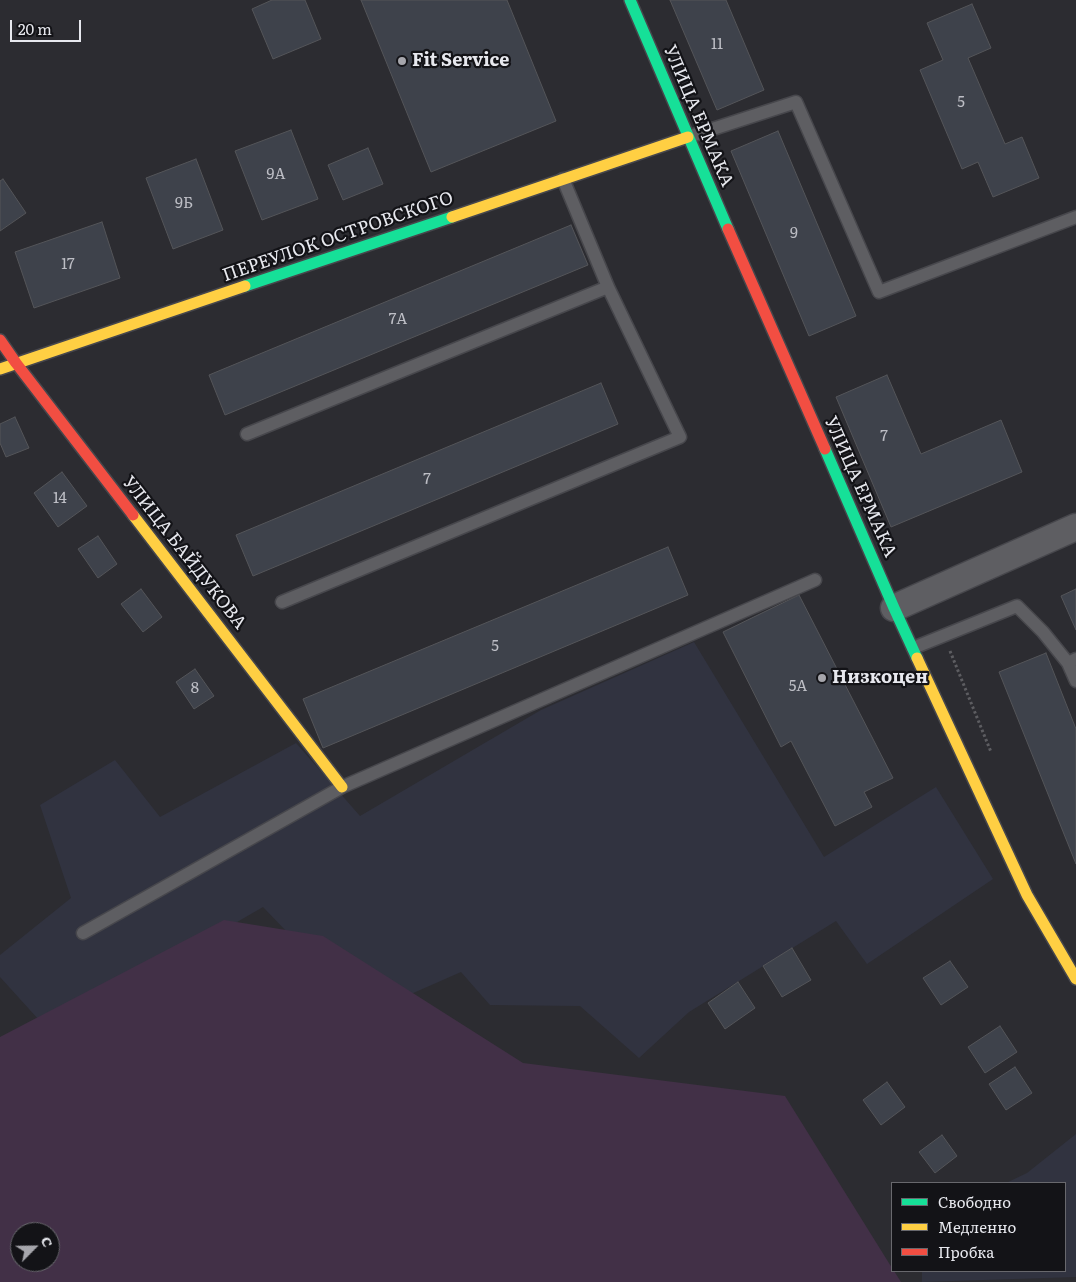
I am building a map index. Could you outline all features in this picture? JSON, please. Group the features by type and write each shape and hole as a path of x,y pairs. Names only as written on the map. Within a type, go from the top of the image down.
{"street":[{"name":"УЛИЦА ЕРМАКА","path":"630,0 894,608 1027,895 1076,978"},
{"name":"ПЕРЕУЛОК ОСТРОВСКОГО","path":"0,369 688,137"},
{"name":"УЛИЦА БАЙДУКОВА","path":"0,340 16,364 342,787"},
{"path":"894,608 1076,527"}],"lane":[{"path":"688,137 796,102 879,292 1076,217"},
{"path":"282,602 680,437 608,287 563,179"},
{"path":"247,434 608,287"},
{"path":"83,933 342,787 814,580"},
{"path":"913,648 1017,606 1072,661 1076,681"}],"shaded area":[{"path":"694,642 824,857 936,787 993,879 867,964 836,921 689,1012 639,1058 580,1006 490,1005 461,972 386,1005 313,959 263,907 49,1031 0,977 0,955 71,898 40,805 115,760 160,817 296,743 360,816 541,710"},
{"path":"224,920 323,936 523,1063 785,1096 891,1266 891,1272 895,1272 901,1282 0,1282 0,1037"},
{"path":"1076,1134 1076,1277 922,1282 922,1272 1066,1272 1066,1182 1008,1182 1027,1173"}],"building":[{"path":"272,0 305,0 321,39 273,59 252,9"},
{"path":"361,0 507,0 556,121 431,172"},
{"path":"670,0 726,0 764,90 717,110"},
{"path":"972,4 991,48 968,58 1005,144 1022,137 1039,178 993,197 978,162 962,169 920,70 943,60 927,23"},
{"path":"291,130 318,199 262,220 235,151"},
{"path":"778,131 856,316 809,336 731,151"},
{"path":"368,148 383,184 343,200 328,165"},
{"path":"196,159 223,230 173,249 146,178"},
{"path":"3,179 26,213 0,231 0,181"},
{"path":"102,222 120,278 34,308 15,252"},
{"path":"571,225 588,265 225,415 209,375"},
{"path":"887,375 921,454 1001,420 1022,472 891,527 836,397"},
{"path":"601,383 618,424 253,576 236,535"},
{"path":"15,417 29,448 6,457 0,443 0,424"},
{"path":"62,472 87,506 58,527 34,493"},
{"path":"98,536 117,564 98,578 78,549"},
{"path":"668,547 688,595 323,748 303,699"},
{"path":"141,589 162,617 143,632 121,604"},
{"path":"1076,589 1076,630 1061,596"},
{"path":"799,595 893,778 864,792 872,807 835,826 791,741 781,747 723,632"},
{"path":"1046,653 1076,729 1076,864 999,672"},
{"path":"195,669 214,696 194,709 176,682"},
{"path":"792,948 811,980 782,997 763,966"},
{"path":"950,961 968,987 941,1005 923,978"},
{"path":"738,982 755,1008 725,1029 708,1003"},
{"path":"1000,1026 1017,1052 985,1073 968,1047"},
{"path":"1015,1067 1032,1093 1006,1110 989,1084"},
{"path":"887,1082 905,1107 881,1125 863,1100"},
{"path":"942,1135 957,1156 935,1173 919,1152"}],"traffic: fast":[{"path":"630,0 728,229"},
{"path":"245,286 452,217"},
{"path":"825,449 917,658"}],"traffic: slow":[{"path":"452,217 688,137"},
{"path":"0,369 245,286"},
{"path":"133,515 342,787"},
{"path":"917,658 1027,895 1076,979"}],"traffic: jam":[{"path":"728,229 825,449"},
{"path":"0,340 133,515"}],"place":[{"name":"Fit Service","path":"402,61"},
{"name":"Низкоцен","path":"822,678"}]}
